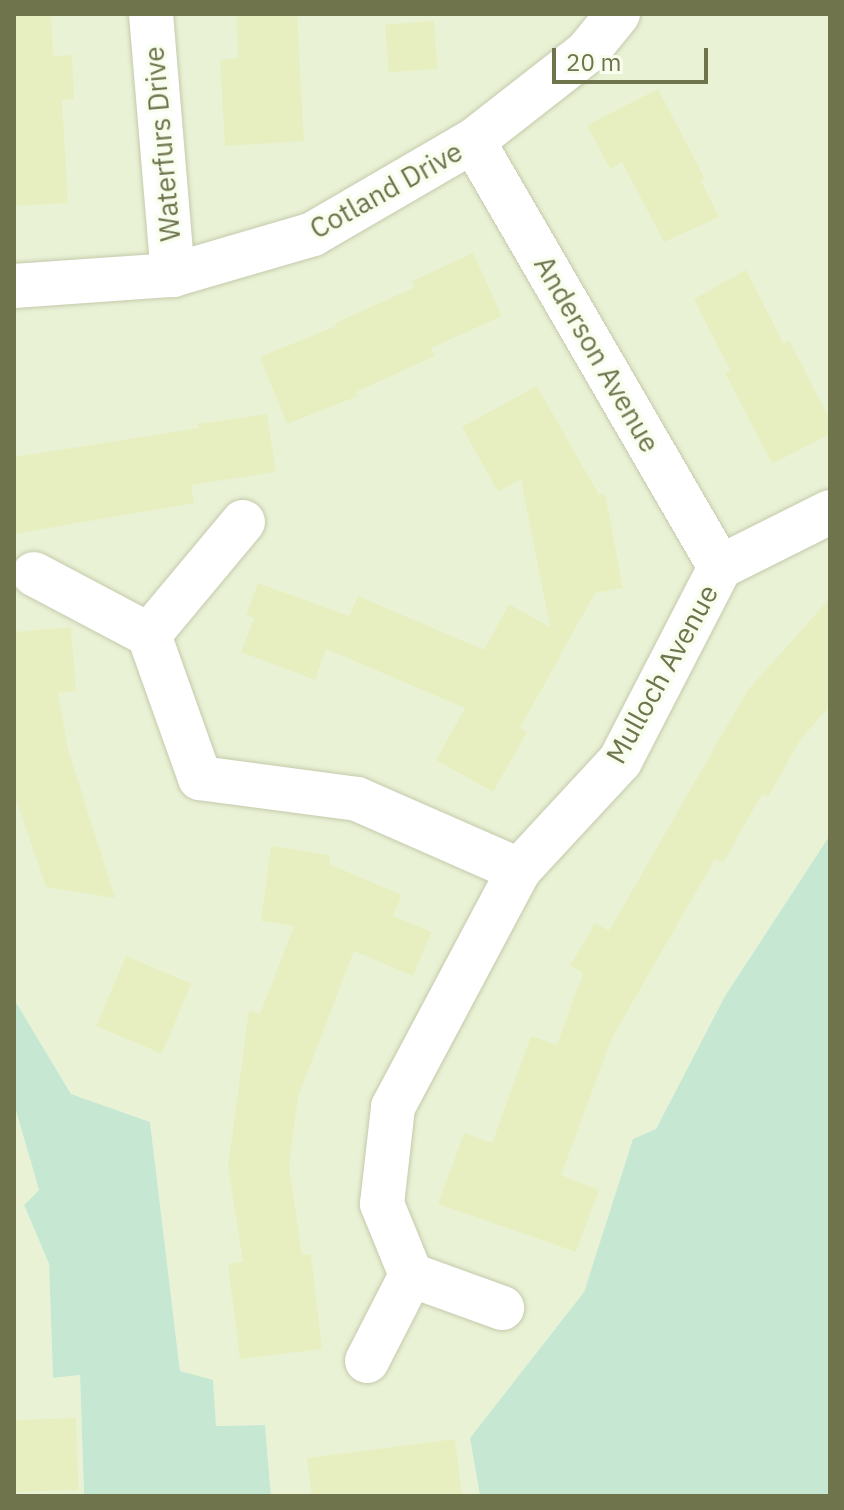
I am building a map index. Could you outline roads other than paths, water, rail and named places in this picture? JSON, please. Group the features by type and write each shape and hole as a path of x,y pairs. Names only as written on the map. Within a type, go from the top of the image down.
{"street":[{"name":"Waterfurs Drive","path":"151,14 173,275"},
{"name":"Cotland Drive","path":"14,286 173,275 313,234 473,141 587,52 618,14"},
{"name":"Anderson Avenue","path":"473,141 720,567"},
{"name":"Mulloch Avenue","path":"411,1275 382,1204 393,1107 519,870 620,761 720,567 830,512"},
{"path":"149,635 243,522"},
{"path":"34,574 149,635 200,778 357,799 519,870"},
{"path":"367,1361 411,1275 502,1308"}]}
